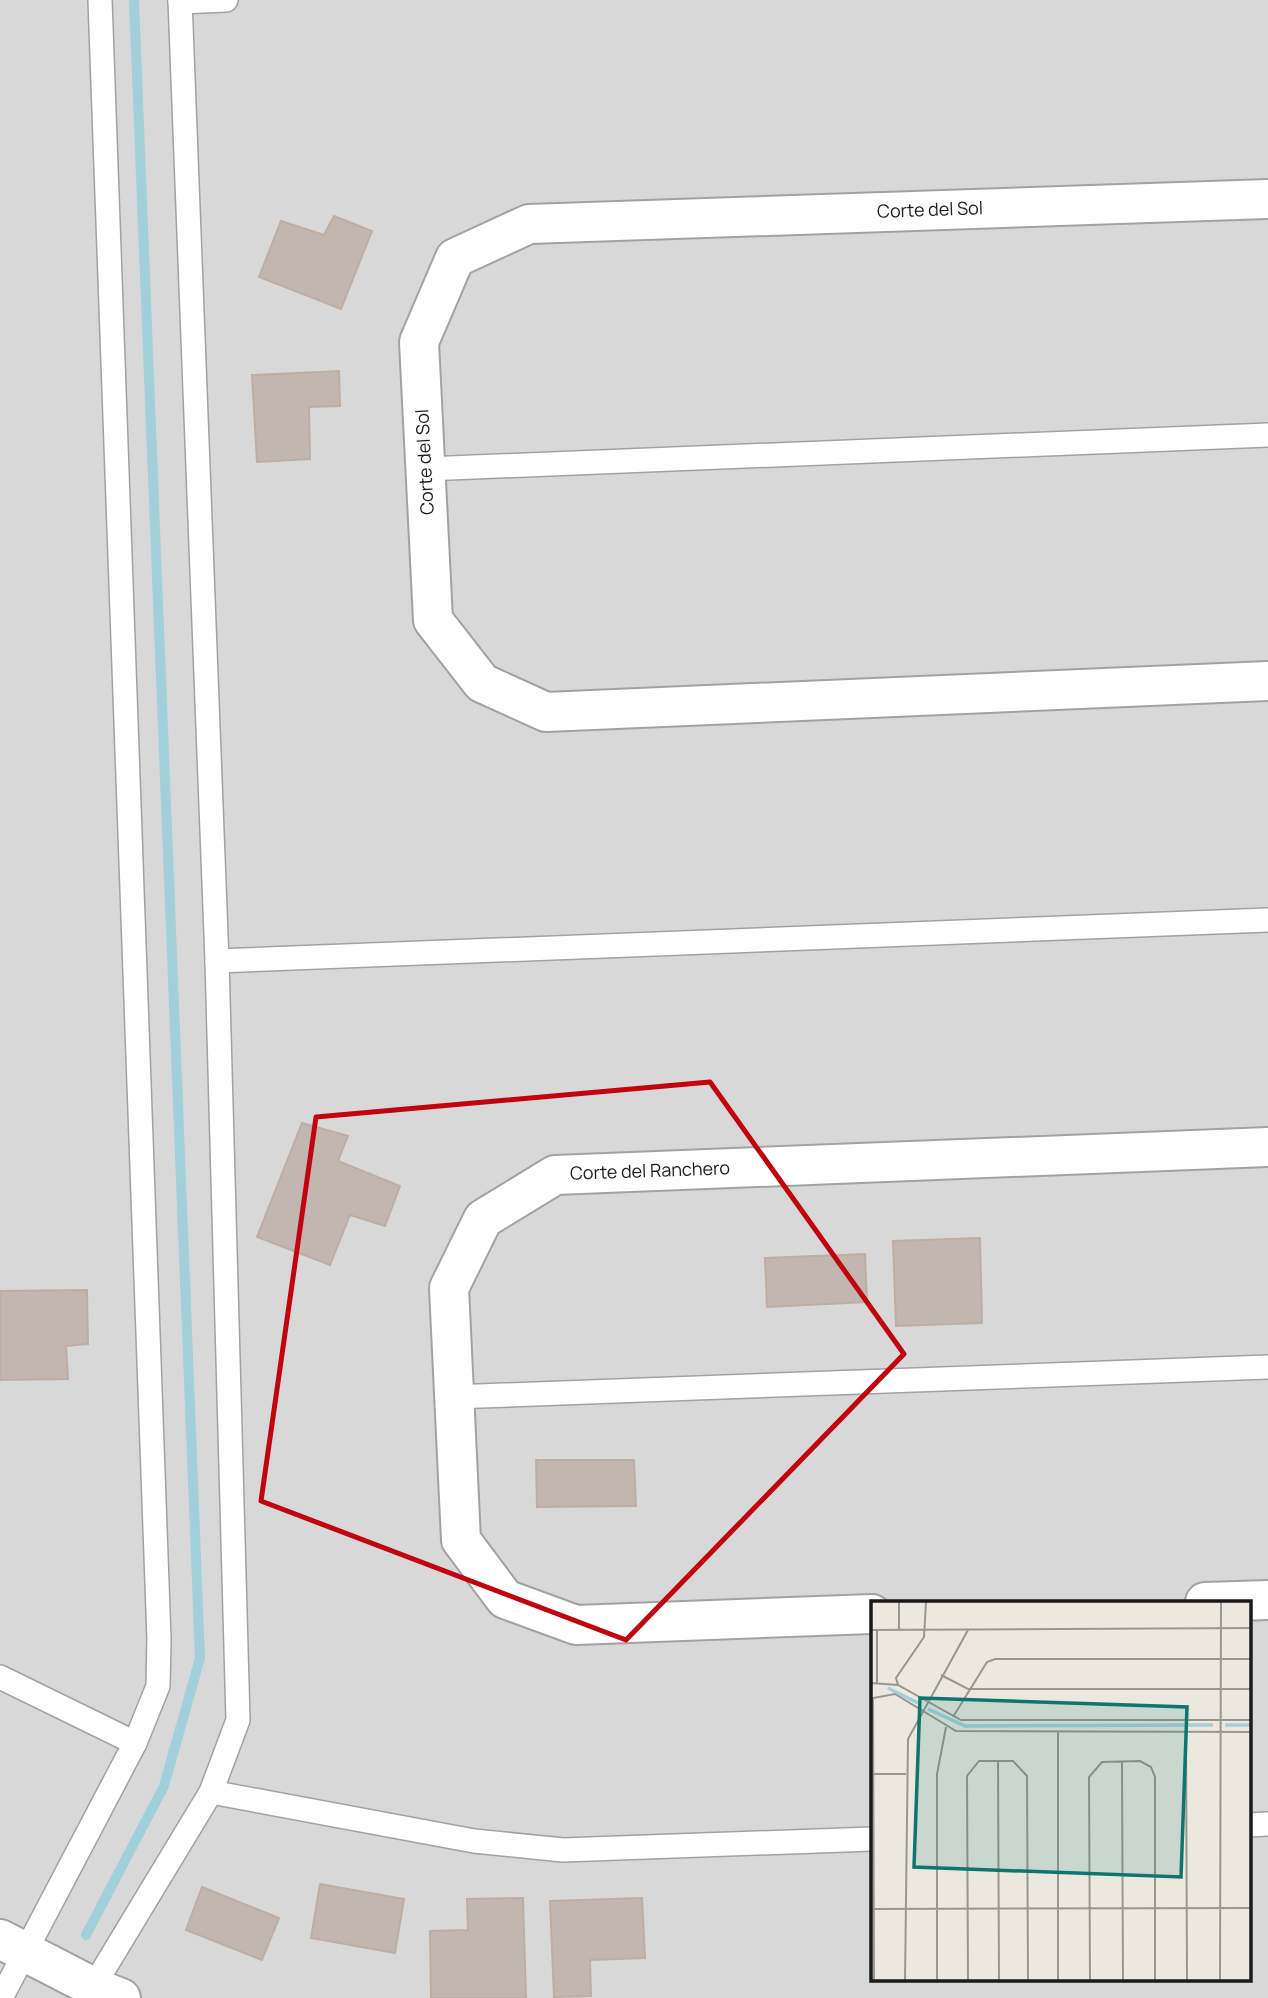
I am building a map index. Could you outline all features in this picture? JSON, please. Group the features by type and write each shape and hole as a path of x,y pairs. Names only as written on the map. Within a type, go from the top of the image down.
{"street":[{"name":"Corte del Sol","path":"1268,198 529,224 456,258 419,342 433,620 482,683 546,712 1268,681"},
{"name":"Corte del Ranchero","path":"871,1614 576,1625 505,1599 461,1540 452,1397 449,1288 483,1219 555,1175 1268,1147"},
{"path":"1236,1601 1268,1600"},
{"path":"13,1946 100,1994"}],"lane":[{"path":"1,1998 13,1946 135,1743 158,1686 159,1639 100,0"},
{"path":"100,1994 211,1792 238,1720 217,961 180,1 226,0"},
{"path":"425,469 1268,435"},
{"path":"217,961 1268,920"},
{"path":"452,1397 1268,1367"},
{"path":"0,1676 135,1743"},
{"path":"211,1792 474,1841 563,1850 871,1839"},
{"path":"1250,1825 1268,1824"}],"highlighted area":[{"path":"710,1082 904,1354 626,1640 261,1501 316,1117"}],"shaded area":[{"path":"0,0 1268,0 1268,1998 0,1998"}],"building":[{"path":"334,216 372,231 341,309 259,277 281,221 324,235"},
{"path":"339,371 340,406 309,407 310,459 257,462 252,375"},
{"path":"302,1123 348,1136 338,1161 400,1186 385,1226 350,1215 330,1265 257,1237"},
{"path":"980,1238 982,1323 896,1326 893,1241"},
{"path":"865,1254 867,1302 767,1307 765,1258"},
{"path":"87,1290 88,1344 66,1346 68,1379 0,1380 0,1291"},
{"path":"536,1460 634,1460 636,1506 537,1507"},
{"path":"320,1884 404,1899 395,1953 311,1938"},
{"path":"202,1887 279,1918 262,1960 186,1930"},
{"path":"523,1898 526,1998 431,1998 430,1931 468,1930 467,1899"},
{"path":"642,1898 645,1958 590,1960 591,1996 554,1997 550,1901"}],"waterway":[{"path":"86,1935 164,1786 200,1658 134,0"}]}
